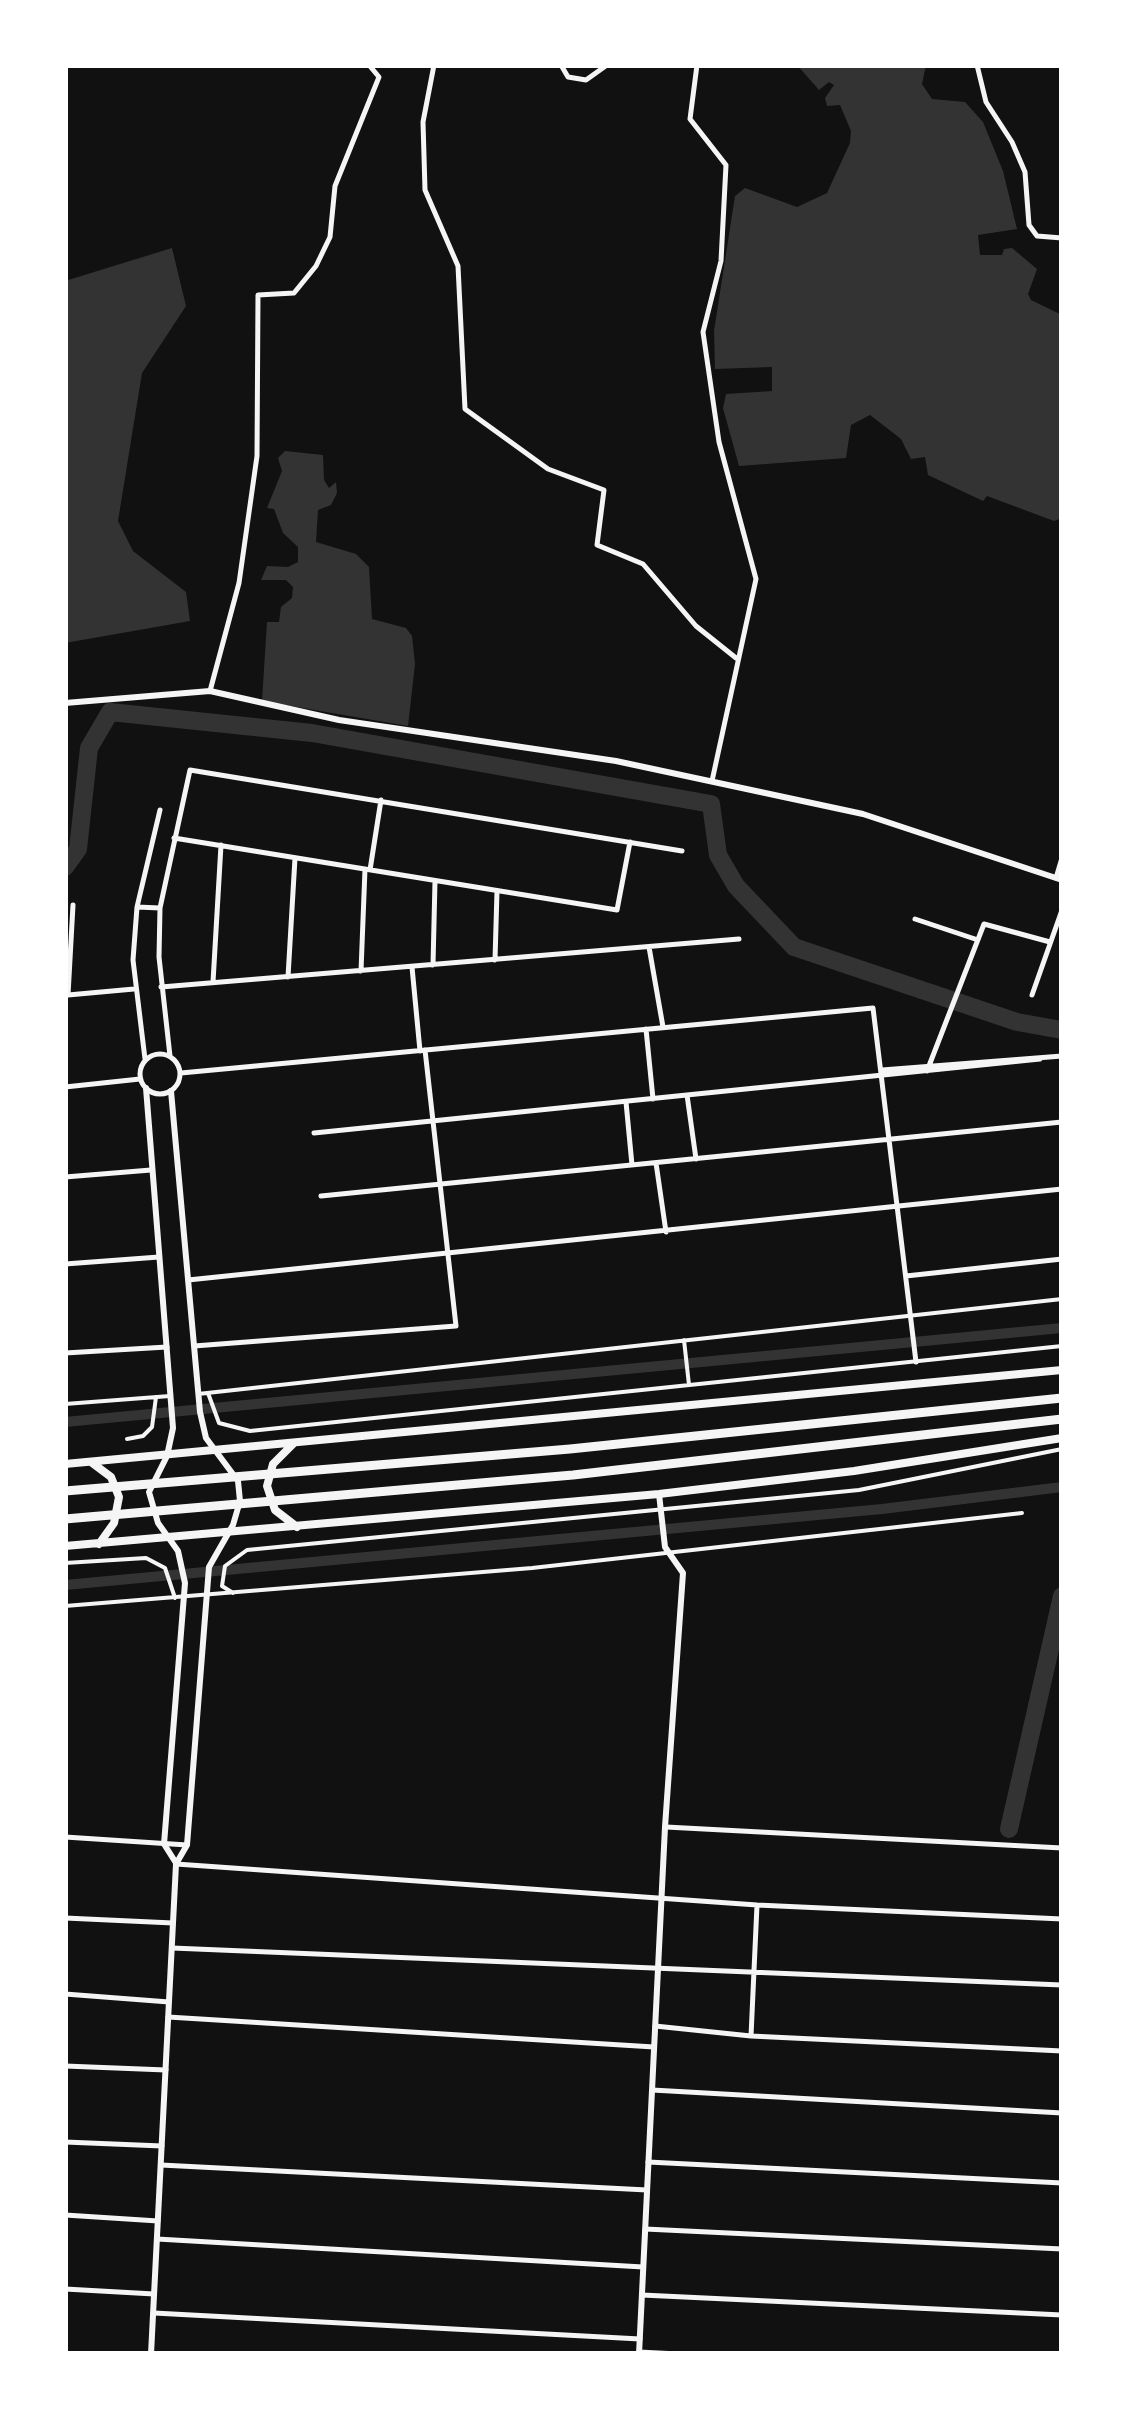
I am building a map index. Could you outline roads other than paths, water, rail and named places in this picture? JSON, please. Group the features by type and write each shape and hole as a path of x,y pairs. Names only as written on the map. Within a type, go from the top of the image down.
{"highway":[{"path":"65,1490 570,1450 1057,1399"},
{"path":"65,1519 703,1462 1060,1419"}],"main road":[{"path":"65,1464 1062,1370"},
{"path":"65,1546 660,1494 854,1471 1061,1438"},
{"path":"293,1444 273,1464 267,1486 275,1510 298,1527"},
{"path":"91,1462 111,1477 119,1497 114,1523 99,1544"}],"street":[{"path":"210,691 239,582 257,456 258,294 294,293 316,266 330,238 335,186 378,78 369,65"},
{"path":"434,65 423,122 425,190 458,266 465,409 548,468 604,490 596,545 643,564 696,626 736,658"},
{"path":"561,65 568,76 586,80 606,65"},
{"path":"698,65 690,120 726,166 721,261 703,332 719,442 756,579 712,784"},
{"path":"977,65 986,102 1012,142 1025,172 1029,225 1036,236 1062,238"},
{"path":"65,702 210,691 339,720 616,761 863,814 1059,879 1062,858"},
{"path":"181,1073 170,1056 162,987 160,908 190,770 682,850"},
{"path":"361,971 367,869 381,800"},
{"path":"160,810 136,906 134,988 145,1060 140,1079 155,1094 171,1091"},
{"path":"174,838 616,910 630,842"},
{"path":"214,983 220,845"},
{"path":"288,977 295,858"},
{"path":"433,965 436,881"},
{"path":"495,960 497,891"},
{"path":"73,904 66,995 134,988"},
{"path":"136,906 160,908"},
{"path":"1032,995 1062,910"},
{"path":"914,919 978,940"},
{"path":"926,1071 949,1022 984,924 1050,942"},
{"path":"162,987 739,940"},
{"path":"649,947 663,1027"},
{"path":"194,1346 456,1326 412,966"},
{"path":"181,1073 872,1008 916,1362"},
{"path":"646,1029 654,1099"},
{"path":"145,1060 154,1054 170,1056"},
{"path":"314,1134 1062,1056"},
{"path":"881,1073 1040,1060"},
{"path":"152,2354 176,1864 187,1845 212,1555 236,1518 240,1492 234,1472 216,1452 202,1427 171,1091 181,1073"},
{"path":"65,1087 140,1079"},
{"path":"146,1088 173,1428 167,1456 149,1492 158,1523 172,1538 183,1568 186,1597 164,1844 176,1864"},
{"path":"687,1096 696,1159"},
{"path":"626,1102 632,1165"},
{"path":"322,1196 1062,1122"},
{"path":"656,1163 666,1232"},
{"path":"65,1177 150,1170"},
{"path":"188,1280 897,1210 1062,1189"},
{"path":"65,1264 158,1258"},
{"path":"906,1276 1062,1258"},
{"path":"198,1394 1062,1298"},
{"path":"684,1340 689,1388"},
{"path":"208,1393 219,1423 250,1431 1062,1346"},
{"path":"65,1353 167,1348"},
{"path":"65,1404 171,1396"},
{"path":"127,1439 143,1436 152,1427 156,1397"},
{"path":"234,1593 222,1586 222,1576 225,1566 238,1552 859,1490 1062,1449"},
{"path":"660,1494 667,1551 683,1573 661,1897 639,2353 678,2354"},
{"path":"65,1606 667,1551 1022,1513"},
{"path":"65,1564 146,1558 164,1568 174,1598"},
{"path":"665,1827 1062,1848"},
{"path":"65,1837 187,1845"},
{"path":"176,1864 757,1905 1062,1919"},
{"path":"751,2036 757,1905"},
{"path":"65,1918 173,1923"},
{"path":"172,1948 1062,1985"},
{"path":"65,1994 169,2002"},
{"path":"168,2017 654,2047"},
{"path":"655,2026 751,2036 1062,2051"},
{"path":"65,2066 166,2070"},
{"path":"652,2090 1062,2113"},
{"path":"65,2142 162,2146"},
{"path":"648,2162 1062,2183"},
{"path":"161,2165 647,2190"},
{"path":"65,2215 158,2221"},
{"path":"645,2230 1062,2248"},
{"path":"157,2239 643,2267"},
{"path":"65,2288 154,2294"},
{"path":"642,2295 1062,2315"},
{"path":"154,2313 640,2339"}],"waterway":[{"path":"65,867 78,849 89,748 110,712 312,733 711,804 718,855 736,886 794,947 1017,1022 1062,1030"},
{"path":"65,1422 1062,1328"},
{"path":"65,1585 882,1509 1062,1487"},
{"path":"1009,1829 1062,1596"}]}
